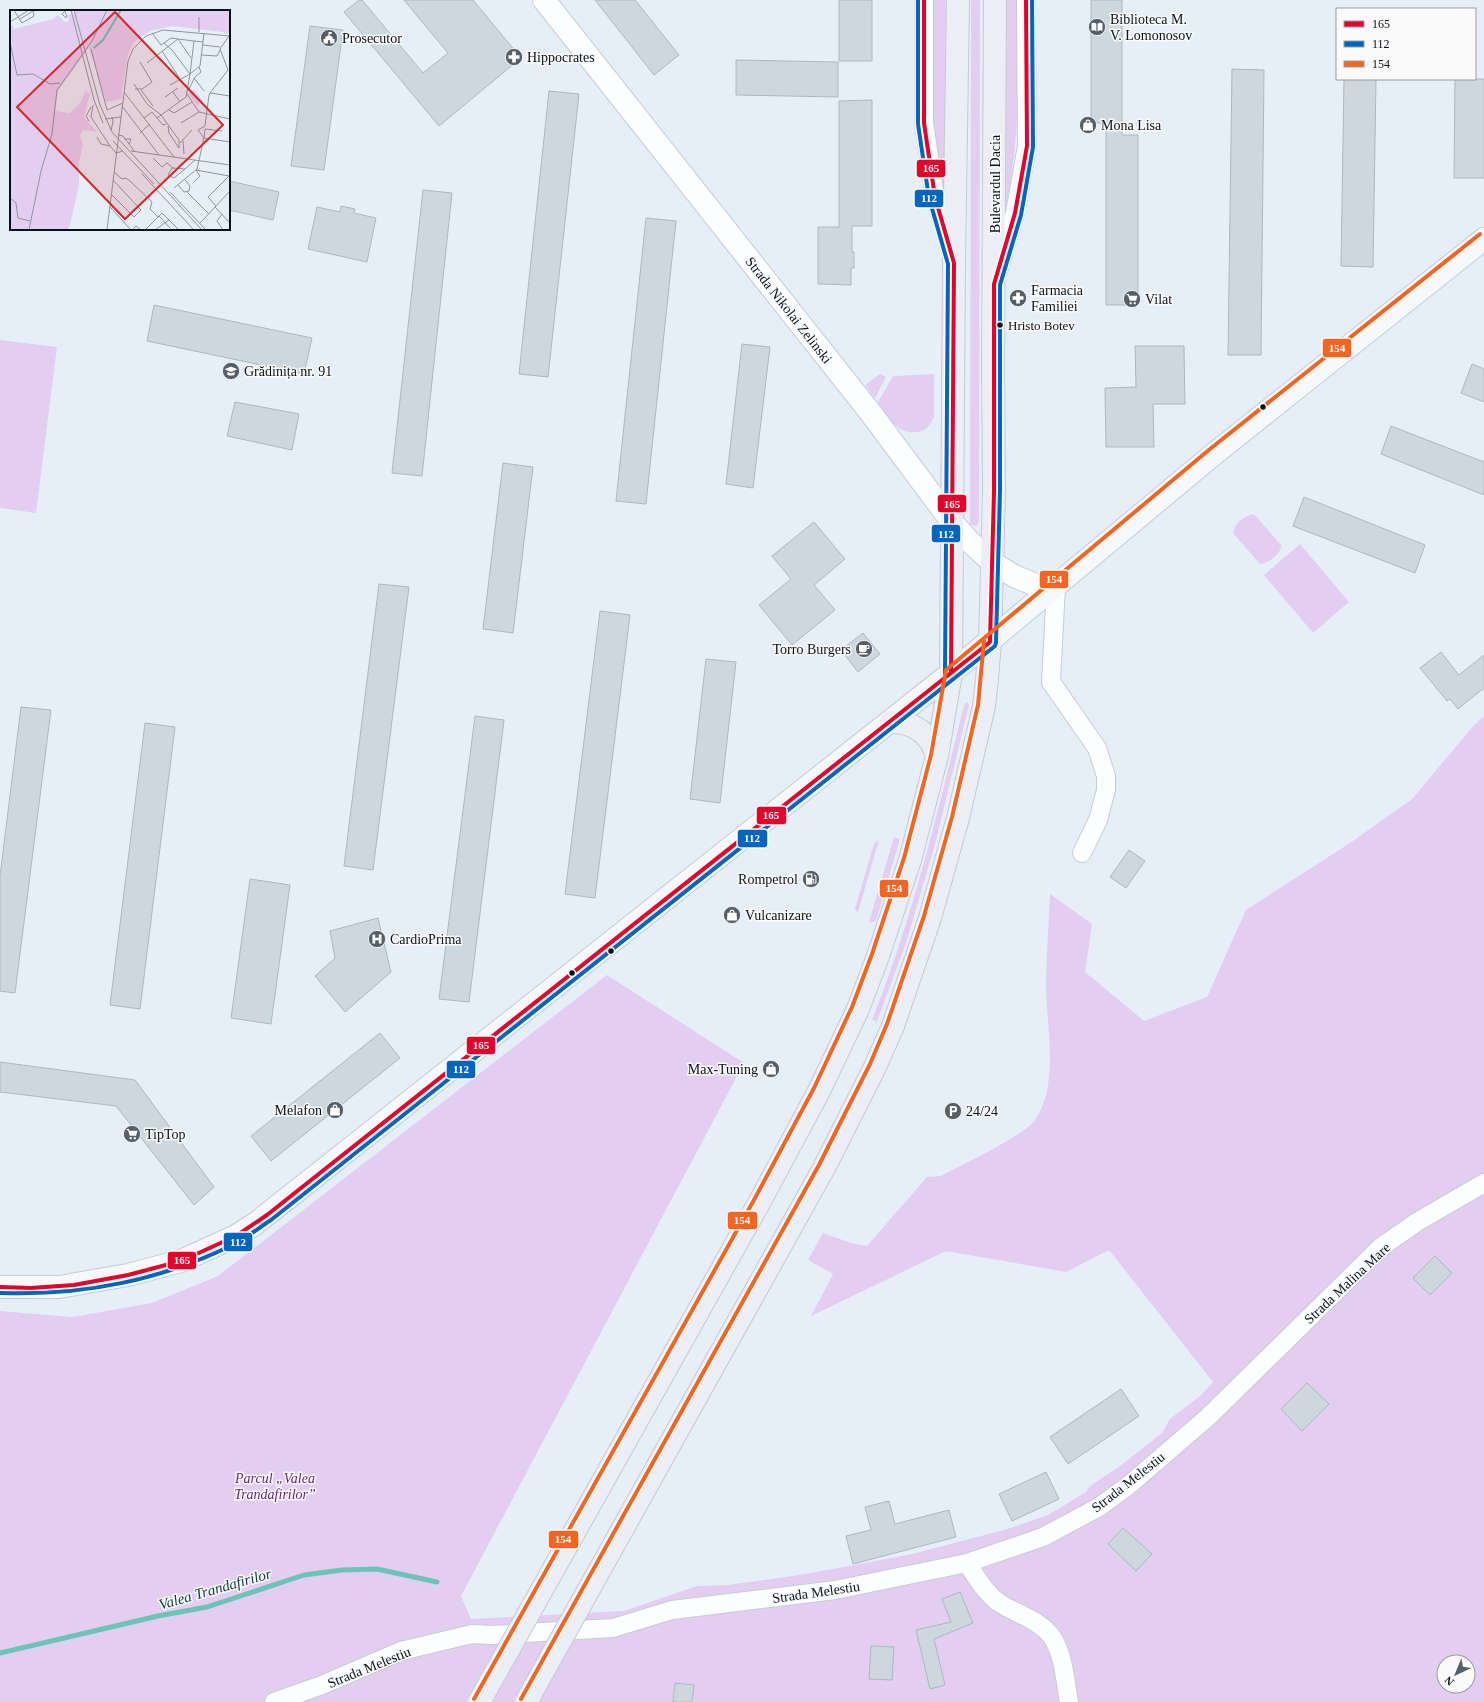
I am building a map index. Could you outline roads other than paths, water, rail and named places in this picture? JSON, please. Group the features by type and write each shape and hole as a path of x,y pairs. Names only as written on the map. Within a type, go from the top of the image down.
{"highway":[{"path":"480,1702 759,1203 819,1091 858,1009 878,956 910,860 937,756 951,673 954,263 958,0"},
{"name":"Bulevardul Dacia","path":"526,1702 824,1168 875,1067 894,1026 930,918 958,818 984,706 990,642 993,563 995,0"},
{"path":"890,722 911,724 920,729 934,746 937,756"}],"main road":[{"path":"0,1287 59,1287 128,1275 181,1261 236,1236 268,1215 990,642 1214,454 1484,239"}],"street":[{"name":"Strada Nikolai Zelinski","path":"544,0 870,412 952,522 969,541 993,563 1014,576 1036,585 1056,586"},
{"path":"924,0 924,123 935,197 954,263"},
{"path":"994,284 1015,213 1027,146 1026,0"},
{"path":"1056,586 1051,682 1097,748 1106,776 1106,790 1098,820 1082,853"},
{"name":"Strada Malina Mare","path":"1293,1334 1381,1248 1417,1222 1484,1183"},
{"name":"Strada Melestiu","path":"274,1702 322,1685 401,1652 472,1634 492,1635 613,1628 672,1610 835,1590 967,1564 1043,1537 1099,1507 1129,1484 1208,1417 1293,1334"},
{"path":"967,1564 979,1582 997,1601 1014,1612 1033,1620 1052,1637 1062,1659 1069,1702"}],"waterway":[{"name":"Valea Trandafirilor","path":"0,1653 158,1616 207,1607 304,1575 342,1570 377,1569 437,1582"}],"place":[{"name":"Biblioteca M. V. Lomonosov","path":"1097,27"},
{"name":"Prosecutor","path":"329,38"},
{"name":"Hippocrates","path":"514,57"},
{"name":"Mona Lisa","path":"1088,125"},
{"name":"Farmacia Familiei","path":"1018,298"},
{"name":"Vilat","path":"1132,299"},
{"name":"Hristo Botev","path":"1000,325"},
{"name":"Grădinița nr. 91","path":"231,371"},
{"name":"Torro Burgers","path":"864,649"},
{"name":"Rompetrol","path":"811,879"},
{"name":"Vulcanizare","path":"732,915"},
{"name":"CardioPrima","path":"377,939"},
{"name":"Max-Tuning","path":"771,1069"},
{"name":"Melafon","path":"335,1110"},
{"name":"24/24","path":"953,1111"},
{"name":"TipTop","path":"132,1134"}],"park label":[{"name":"Parcul „Valea Trandafirilor”","path":"275,1486"}]}
